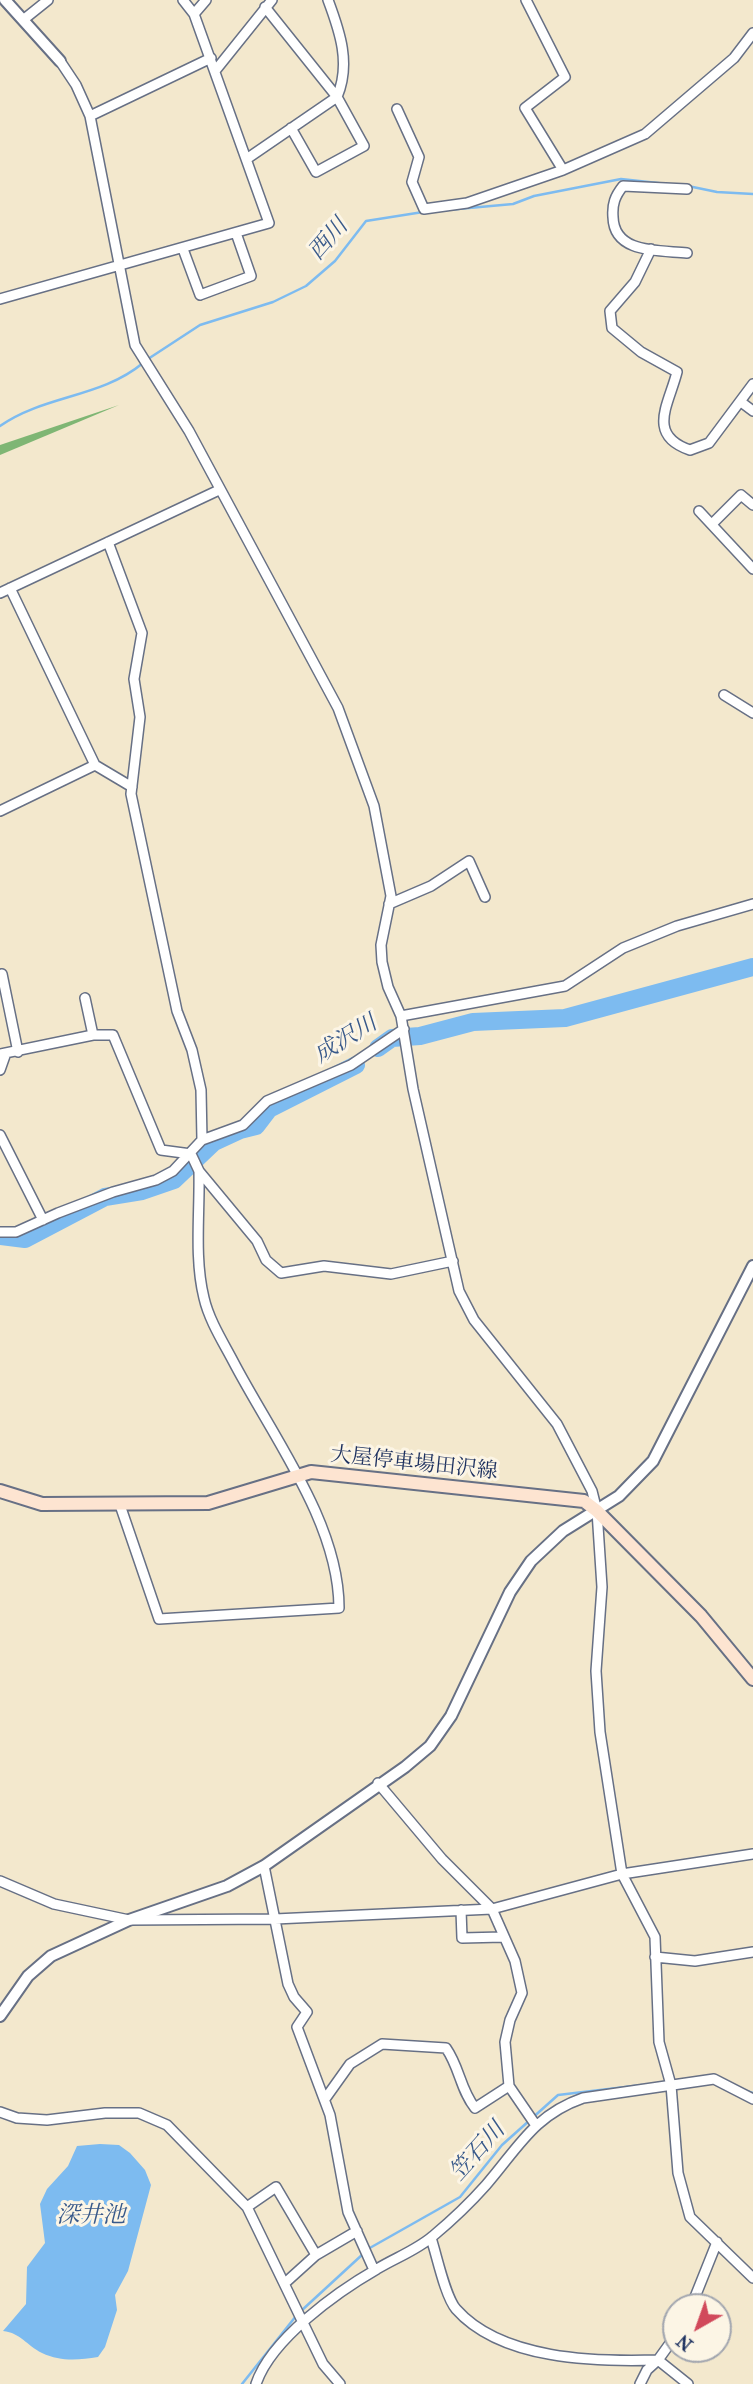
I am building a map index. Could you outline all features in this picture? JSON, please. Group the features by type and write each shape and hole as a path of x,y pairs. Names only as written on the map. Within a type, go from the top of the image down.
{"main road":[{"name":"大屋停車場田沢線","path":"0,1491 42,1504 208,1503 296,1475 321,1473 584,1501 701,1616 753,1679"}],"street":[{"path":"5,0 60,61 76,85 90,116 135,345 189,431 338,708 374,806 389,871 389,904 381,945 382,962 388,987 401,1016 413,1089 459,1291 474,1320 557,1424 592,1491 597,1511 602,1587 596,1671 600,1732 622,1874 655,1937 659,2042 671,2085 678,2173 684,2199 690,2217 753,2278"},
{"path":"23,20 48,0"},
{"path":"0,299 269,223 211,58 194,14 183,0"},
{"path":"194,14 206,0"},
{"path":"248,158 337,97 344,82 342,38 328,0"},
{"path":"526,0 565,77 525,108 563,170"},
{"path":"215,71 270,2 337,97 364,146 316,172 291,128"},
{"path":"397,109 419,157 412,182 424,209 467,203 563,170 645,134 734,58 753,33"},
{"path":"90,116 211,58"},
{"path":"687,189 622,186 615,197 613,227 621,241 651,249 687,253"},
{"path":"183,248 200,295 251,276 236,233"},
{"path":"651,249 635,282 610,310 612,328 641,352 677,372 669,406 662,418 663,429 669,439 683,448 698,449 709,443 753,384"},
{"path":"741,402 753,411"},
{"path":"0,593 219,490"},
{"path":"712,524 741,495 753,505"},
{"path":"699,511 751,563"},
{"path":"0,1232 16,1232 113,1192 156,1180 192,1157 202,1140 201,1090 192,1050 177,1010 155,900 136,829 132,787 140,717 134,679 142,633 108,542"},
{"path":"10,588 94,765 132,787"},
{"path":"724,695 753,713"},
{"path":"0,811 94,765"},
{"path":"389,904 431,886 469,861 485,897"},
{"path":"401,1016 565,986 623,948 677,926 753,904"},
{"path":"2,974 18,1052"},
{"path":"85,998 93,1035"},
{"path":"202,1140 243,1125 267,1101 351,1065 404,1031"},
{"path":"0,1070 3,1054 93,1035 113,1035 161,1150 192,1157"},
{"path":"0,1135 43,1220"},
{"path":"192,1157 199,1171 257,1241 266,1260 281,1273 324,1266 391,1275 453,1261"},
{"path":"120,1505 159,1619 339,1608 339,1581 334,1560 296,1475 248,1390 204,1299 199,1171"},
{"path":"0,2016 28,1976 51,1956 129,1920 227,1886 264,1866 418,1757 442,1732 510,1592 531,1561 563,1531 626,1490 653,1461 753,1266"},
{"path":"378,1783 442,1859 492,1909 515,1961 522,1993 510,2020 505,2042 509,2086 535,2124"},
{"path":"0,1881 54,1904 129,1920 275,1919 492,1909 622,1874 753,1854"},
{"path":"264,1866 288,1984 293,1997 307,2012 297,2027 325,2099 348,2212 374,2270"},
{"path":"461,1910 462,1938 503,1937"},
{"path":"655,1956 695,1961 753,1952"},
{"path":"325,2099 350,2064 382,2043 446,2048 458,2066 463,2094 475,2108 509,2086"},
{"path":"256,2384 274,2351 304,2322 374,2270 431,2238 485,2186 535,2124 566,2104 583,2098 714,2080 753,2099"},
{"path":"0,2112 17,2118 47,2120 105,2113 139,2113 167,2125 247,2207 323,2364 341,2384"},
{"path":"247,2207 276,2187 316,2255"},
{"path":"285,2283 316,2255 356,2231"},
{"path":"431,2238 454,2308 495,2339 566,2357 601,2361 658,2360 688,2384"},
{"path":"697,2293 717,2242"},
{"path":"640,2384 647,2370 662,2354"}],"green space":[{"path":"119,405 0,455 0,445"}],"water":[{"name":"深井池","path":"119,2145 130,2153 145,2170 151,2185 128,2271 115,2295 117,2310 105,2347 98,2357 56,2358 42,2353 14,2334 3,2331 26,2304 27,2267 45,2243 40,2204 47,2189 68,2166 77,2146"}],"waterway":[{"name":"西川","path":"447,210 513,204 534,196 621,179 667,184"},
{"name":"西川","path":"688,186 717,192 753,194"},
{"name":"西川","path":"148,359 200,325 273,302 306,286 335,261 366,221 423,212"},
{"name":"西川","path":"0,426 35,408 109,383 143,363"},
{"name":"成沢川","path":"378,1048 392,1038 420,1036 473,1022 565,1018 753,967"},
{"name":"成沢川","path":"0,1236 25,1239 105,1197 142,1191 174,1180 214,1142 256,1126 269,1109 356,1065"},
{"name":"笠石川","path":"368,2249 460,2197 502,2145 558,2095 642,2085"},
{"name":"笠石川","path":"744,2090 753,2093"},
{"name":"笠石川","path":"301,2311 363,2254"},
{"name":"笠石川","path":"242,2384 296,2316"}]}
